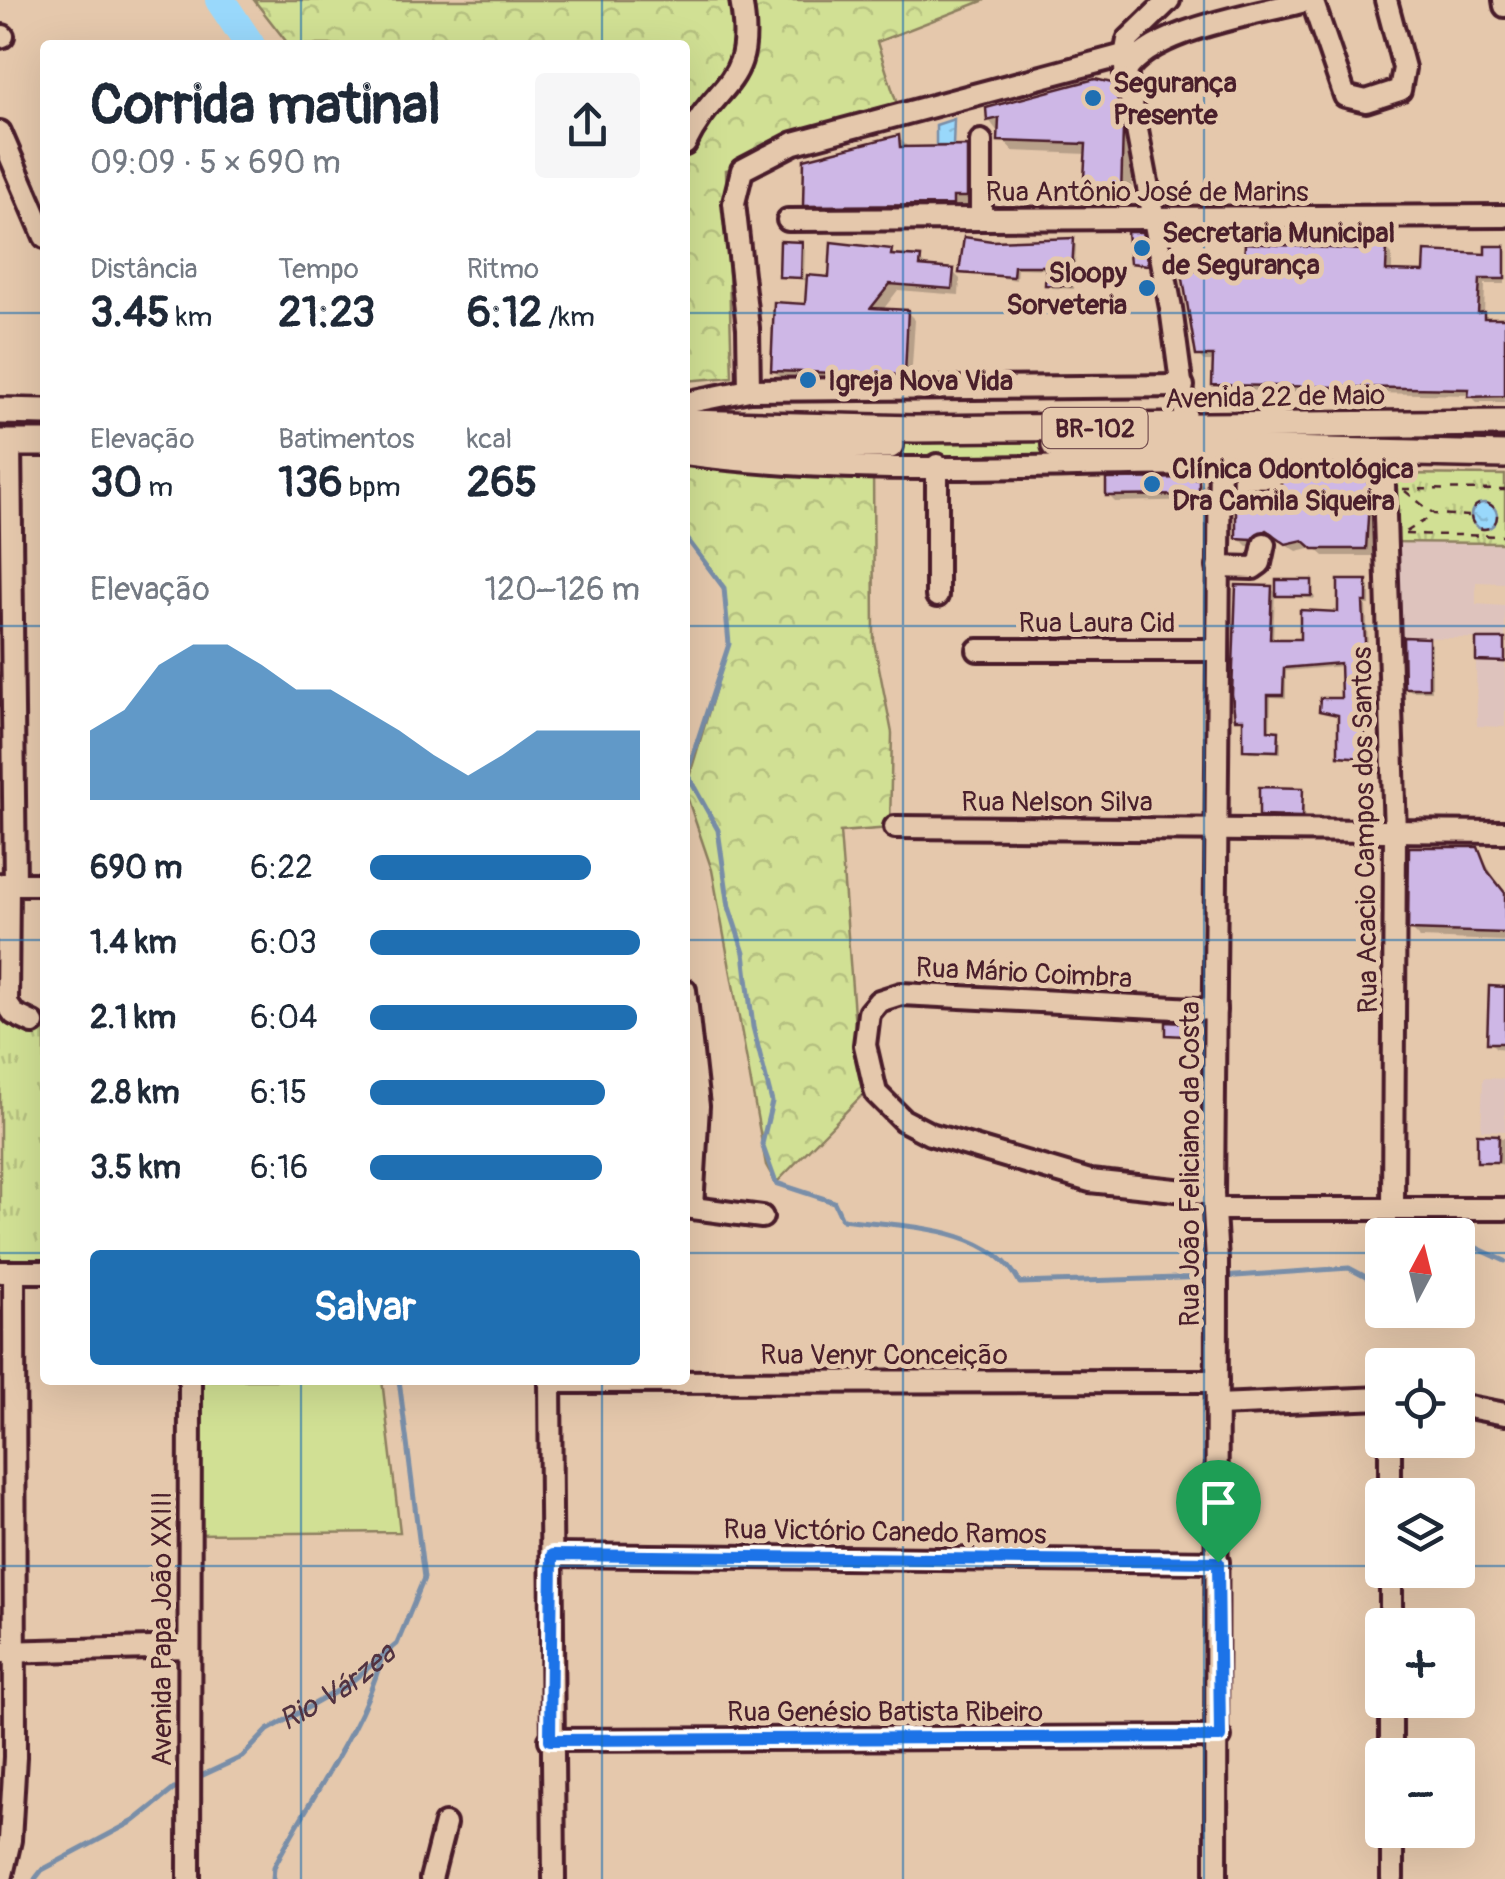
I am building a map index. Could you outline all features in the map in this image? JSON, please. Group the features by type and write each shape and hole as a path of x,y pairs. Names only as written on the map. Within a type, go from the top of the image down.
{"main road":[{"path":"0,412 40,412"},
{"name":"Avenida 22 de Maio","path":"690,423 916,429 1505,423"},
{"path":"5,443 40,444"},
{"name":"Avenida 22 de Maio","path":"690,444 1384,463 1505,454"}],"street":[{"path":"690,133 696,120 740,73 747,35 740,0"},
{"path":"749,390 748,328 734,203 742,170 794,143 904,111 1124,64 1143,50 1182,35 1311,0 1345,96 1366,101 1400,90 1404,68 1386,0"},
{"path":"1168,1 1170,24 1182,35"},
{"path":"1168,1 1134,33 1124,64 1188,427"},
{"path":"0,132 40,225"},
{"path":"981,141 981,220"},
{"name":"Rua Antônio José de Marins","path":"788,220 912,213 981,220 1505,216"},
{"path":"690,402 749,390 1182,386"},
{"path":"5,443 7,1004 14,1014 33,1024"},
{"name":"Avenida 22 de Maio","path":"690,455 758,463 937,465 1220,456"},
{"name":"Rua João Feliciano da Costa","path":"1216,1879 1220,1737 1217,1262 1213,1201 1220,456"},
{"name":"Rua Acacio Campos dos Santos","path":"1384,463 1395,834 1393,1206"},
{"path":"937,465 937,596"},
{"path":"1218,566 1253,568 1260,563 1264,544"},
{"name":"Rua Laura Cid","path":"978,650 1216,650"},
{"name":"Rua Nelson Silva","path":"895,828 1505,832"},
{"path":"8,884 40,884"},
{"name":"Rua Mário Coimbra","path":"1213,1201 1090,1181 930,1134 903,1120 876,1092 865,1045 868,1013 879,1001 901,994 1214,1010"},
{"path":"690,1035 698,1106 690,1195"},
{"path":"1213,1201 1505,1209"},
{"path":"690,1206 762,1217"},
{"path":"1,1879 10,1840 15,1757 6,1652 7,1273 40,1272"},
{"name":"Rua Venyr Conceição","path":"690,1381 1217,1381"},
{"name":"Avenida Papa João XXIII","path":"189,1879 190,1385"},
{"path":"550,1385 554,1879"},
{"path":"1217,1405 1365,1399"},
{"path":"1475,1408 1505,1414"},
{"name":"Rua Victório Canedo Ramos","path":"552,1555 1218,1562"},
{"path":"6,1652 188,1648"},
{"name":"Rua Genésio Batista Ribeiro","path":"550,1740 1220,1737"},
{"path":"431,1879 445,1824"},
{"path":"1392,1848 1392,1879"}],"path":[{"path":"1384,463 1402,489 1434,514 1470,516"},
{"path":"1402,489 1505,490"},
{"path":"1484,489 1485,502"},
{"path":"1470,516 1476,505 1485,502 1493,506 1497,517"},
{"path":"1434,514 1403,534 1505,536"},
{"path":"1470,516 1476,527 1485,530"},
{"path":"1485,536 1485,530 1497,517 1505,517"}],"shaded area":[{"path":"1398,542 1505,543 1505,583 1476,582 1476,604 1505,606 1505,639 1401,637"},
{"path":"1476,661 1505,662 1505,727 1477,726"},
{"path":"1483,1078 1505,1079 1505,1131 1481,1130"}],"green space":[{"path":"254,0 985,0 877,42 904,126 726,170 732,377 690,381 690,40 285,40"},
{"path":"873,434 1220,439 1219,460 873,461"},
{"path":"690,447 873,461 874,642 892,733 890,828 840,832 856,1040 866,1091 776,1183 766,1165 712,870 690,806 690,774 729,644 724,588 690,543"},
{"path":"1384,474 1505,475 1505,543 1386,542"},
{"path":"40,1019 40,1272 0,1273 0,1020"},
{"path":"198,1385 383,1385 400,1532 190,1534"}],"water":[{"path":"954,119 953,146 936,146 936,125"},
{"path":"1484,503 1493,507 1497,516 1493,525 1484,529 1475,525 1471,516 1475,507"}],"building":[{"path":"1095,79 1112,83 1117,97 1123,128 1121,197 1083,196 1086,144 998,141 999,118 987,121 986,108"},
{"path":"899,135 900,147 967,146 967,197 953,197 953,205 803,206 804,159"},
{"name":"Secretaria Municipal de Segurança","path":"1127,232 1142,232 1149,265 1130,263"},
{"path":"964,237 992,241 1074,238 1071,286 1045,285 1046,266 1014,266 1013,277 959,273"},
{"path":"780,241 802,242 801,278 779,277"},
{"path":"831,242 892,249 891,255 921,257 920,266 954,269 952,289 890,284 871,308 908,310 905,375 771,371 774,302 805,304 807,275 829,277"},
{"path":"1245,243 1362,250 1362,246 1387,246 1386,271 1424,272 1425,251 1485,254 1485,246 1505,246 1505,279 1480,279 1478,313 1484,312 1484,318 1505,318 1505,396 1468,397 1469,389 1212,385 1213,356 1196,356 1182,273 1244,262"},
{"path":"1356,475 1366,479 1370,487 1366,549 1313,549 1303,540 1286,544 1266,530 1252,539 1236,538 1236,488 1281,488 1281,476"},
{"name":"Clínica Odontológica Dra Camila Siqueira","path":"1199,478 1199,495 1106,496 1106,479"},
{"path":"1276,580 1312,580 1312,596 1276,596"},
{"path":"1338,580 1367,580 1367,602 1363,602 1369,720 1365,720 1364,758 1338,756 1338,715 1319,711 1320,698 1341,698 1340,663 1284,668 1283,695 1268,695 1268,730 1279,731 1278,751 1243,750 1243,719 1235,719 1232,694 1236,585 1272,586 1270,639 1300,639 1300,610 1338,612"},
{"path":"1403,637 1429,638 1429,688 1404,688"},
{"path":"1476,639 1505,639 1505,662 1476,661"},
{"path":"1259,787 1303,788 1302,817 1259,816"},
{"path":"1409,847 1478,847 1487,870 1505,893 1505,933 1408,930"},
{"path":"1489,986 1505,987 1505,1043 1487,1043"},
{"path":"1166,1022 1184,1023 1184,1036 1166,1035"},
{"path":"1477,1134 1499,1135 1498,1162 1477,1162"}],"waterway":[{"name":"Rio Várzea","path":"220,0 247,40"},
{"name":"Rio Várzea","path":"690,543 724,588 729,644 690,764"},
{"path":"690,779 718,830 729,907 744,953 753,1027 772,1102 762,1144 776,1183 834,1202 842,1219 916,1227 966,1239 988,1249 1020,1283 1210,1277"},
{"path":"1475,1248 1505,1261"},
{"path":"1221,1277 1349,1268 1365,1277"},
{"name":"Rio Várzea","path":"203,1775 242,1757 268,1730 346,1686 397,1644 424,1578 400,1385"},
{"path":"273,1879 274,1867 360,1714 381,1660"},
{"name":"Rio Várzea","path":"35,1879 42,1870 134,1821 174,1789"}],"place":[{"name":"Segurança Presente","path":"1093,98"},
{"name":"Secretaria Municipal de Segurança","path":"1142,248"},
{"name":"Sloopy Sorveteria","path":"1147,288"},
{"name":"Igreja Nova Vida","path":"808,380"},
{"name":"Clínica Odontológica Dra Camila Siqueira","path":"1152,484"}],"route":[{"path":"552,1555 1218,1562 1220,1737 550,1740 552,1555"}]}
